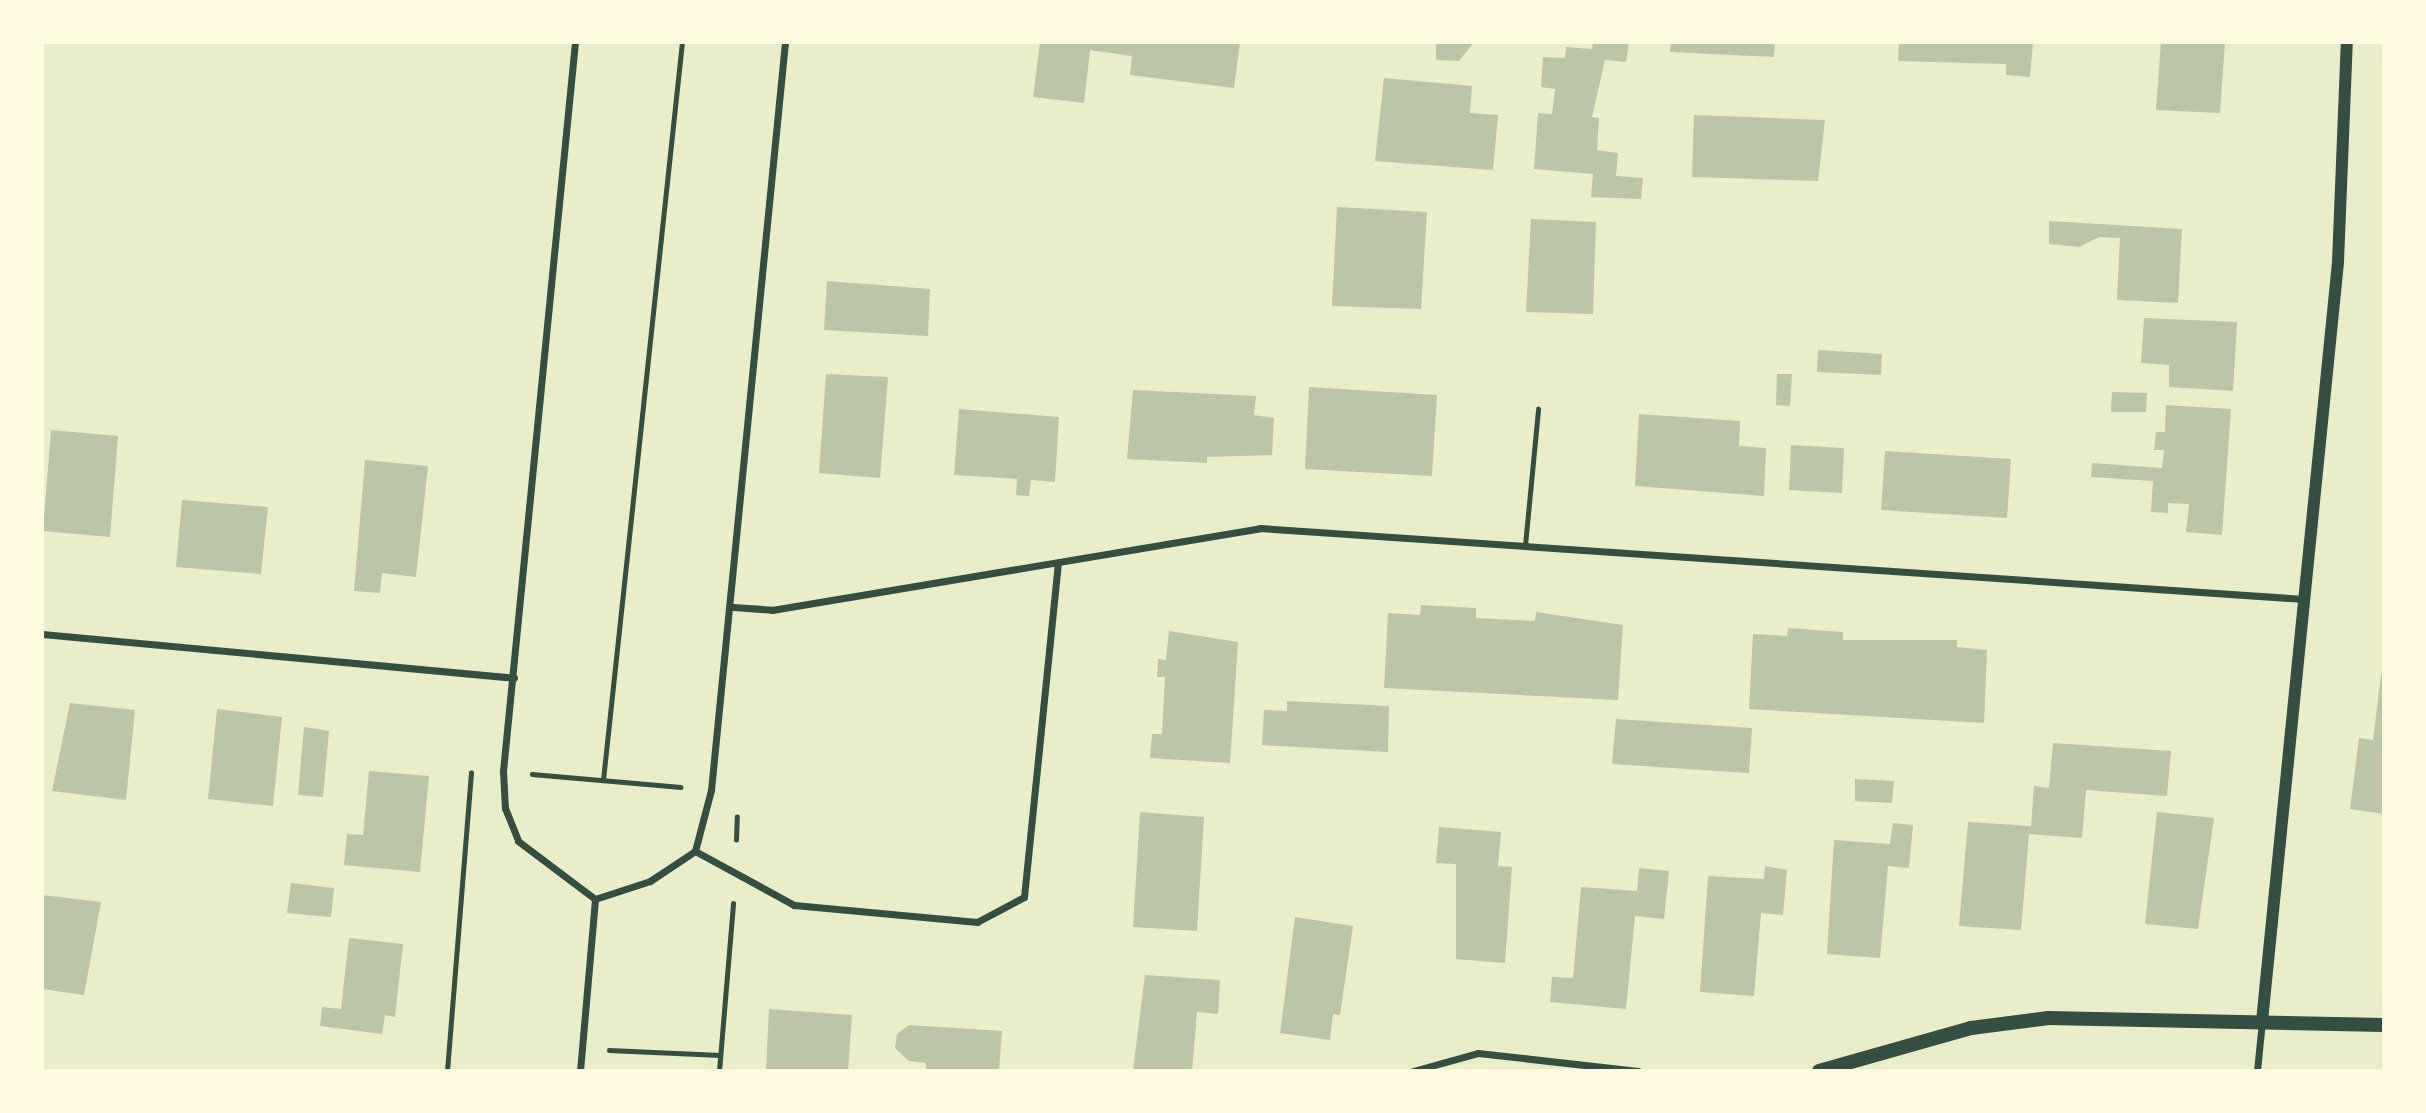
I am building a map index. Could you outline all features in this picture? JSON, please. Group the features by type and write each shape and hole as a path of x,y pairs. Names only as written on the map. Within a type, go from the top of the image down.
{"main road":[{"path":"1819,1071 2007,1022 2262,1021 2384,1025"}],"street":[{"path":"575,42 503,771 505,808 518,841 595,899"},
{"path":"595,899 650,881 695,851 711,790 733,607 785,42"},
{"path":"2257,1071 2338,262 2347,42"},
{"path":"733,607 772,610 1260,528 2306,599"},
{"path":"695,851 794,905 977,922 1024,897 1058,563"},
{"path":"42,634 514,678"},
{"path":"580,1071 595,899"},
{"path":"1413,1071 1478,1053 1638,1071"}],"lane":[{"path":"1525,545 1538,409"}],"path":[{"path":"603,780 682,42"},
{"path":"447,1071 471,766 503,771"},
{"path":"582,1049 720,1055"}],"building":[{"path":"1040,42 1240,42 1234,88 1130,75 1132,56 1090,50 1084,103 1033,97"},
{"path":"1436,42 1474,42 1459,61 1436,60"},
{"path":"1593,42 1629,42 1626,62 1605,60 1592,117 1599,118 1597,150 1618,153 1616,176 1643,178 1641,199 1591,197 1593,174 1534,169 1538,113 1552,114 1555,89 1541,87 1543,57 1565,58 1566,47 1592,49"},
{"path":"1671,42 1775,42 1774,57 1670,52"},
{"path":"1899,42 2033,42 2030,77 2006,75 2006,64 1898,61"},
{"path":"2161,42 2225,42 2220,113 2156,110"},
{"path":"1384,78 1472,86 1470,113 1498,115 1493,170 1375,161"},
{"path":"1694,115 1825,120 1818,181 1692,177"},
{"path":"1337,207 1427,212 1421,309 1332,306"},
{"path":"1531,219 1596,222 1593,314 1526,312"},
{"path":"2049,221 2182,229 2178,303 2117,300 2120,238 2099,237 2079,247 2049,244"},
{"path":"827,281 930,289 928,336 824,330"},
{"path":"2144,318 2237,322 2233,391 2169,387 2169,365 2141,363"},
{"path":"1818,350 1882,354 1881,375 1817,372"},
{"path":"826,374 888,377 880,478 819,473"},
{"path":"1777,374 1792,374 1790,406 1776,405"},
{"path":"1309,387 1437,395 1432,476 1305,469"},
{"path":"1133,390 1256,396 1254,415 1274,418 1272,455 1207,457 1207,463 1127,459"},
{"path":"2112,392 2147,393 2146,412 2111,412"},
{"path":"2166,405 2231,409 2222,535 2186,532 2189,504 2168,503 2168,513 2151,512 2153,481 2091,477 2092,463 2162,468 2164,450 2154,450 2156,432 2165,432"},
{"path":"959,409 1059,417 1055,482 1031,480 1029,496 1016,495 1017,479 954,475"},
{"path":"1639,414 1740,421 1739,446 1766,448 1764,496 1635,486"},
{"path":"51,430 118,436 110,537 43,531"},
{"path":"1791,445 1844,448 1842,493 1789,490"},
{"path":"1885,451 2011,459 2007,518 1881,510"},
{"path":"365,460 428,466 416,577 382,573 380,593 354,591"},
{"path":"182,500 268,507 261,574 176,567"},
{"path":"1421,605 1476,608 1476,618 1535,621 1536,612 1623,625 1618,700 1384,688 1388,613 1420,615"},
{"path":"1788,628 1843,632 1843,640 1957,640 1957,647 1987,650 1984,723 1749,709 1753,634 1787,636"},
{"path":"1169,631 1238,642 1230,763 1150,758 1152,734 1162,734 1165,677 1157,677 1158,659 1166,660"},
{"path":"2381,675 2384,675 2384,814 2350,809 2359,738 2373,740"},
{"path":"1287,701 1389,706 1388,752 1262,745 1264,710 1287,711"},
{"path":"70,703 135,710 126,800 52,791"},
{"path":"217,709 282,717 273,806 208,799"},
{"path":"1616,719 1752,728 1749,773 1612,764"},
{"path":"304,727 329,731 323,797 298,795"},
{"path":"2053,743 2171,751 2167,796 2086,790 2082,838 2029,834 2021,930 1959,926 1968,822 2031,826 2034,786 2049,788"},
{"path":"369,771 429,776 420,872 344,865 347,834 363,835"},
{"path":"1855,779 1894,781 1892,803 1855,801"},
{"path":"1140,812 1204,817 1197,931 1133,927"},
{"path":"2157,812 2214,818 2198,929 2145,924"},
{"path":"1893,823 1913,825 1909,868 1888,866 1880,958 1827,954 1834,840 1890,844"},
{"path":"1439,827 1501,832 1498,866 1512,867 1505,963 1456,959 1456,864 1436,863"},
{"path":"1765,866 1787,870 1783,915 1761,913 1754,996 1700,992 1708,876 1764,879"},
{"path":"1639,868 1669,871 1664,919 1635,916 1626,1009 1550,1002 1552,977 1573,978 1581,887 1637,891"},
{"path":"291,883 334,888 331,917 287,913"},
{"path":"42,895 101,902 84,995 42,989"},
{"path":"1295,917 1353,926 1340,1015 1333,1014 1330,1040 1280,1033"},
{"path":"349,938 403,944 395,1017 385,1015 382,1034 320,1026 322,1007 341,1009"},
{"path":"1145,975 1220,980 1218,1014 1197,1012 1192,1071 1133,1071"},
{"path":"769,1009 852,1015 848,1071 766,1071"},
{"path":"909,1025 1002,1031 999,1071 926,1071 926,1063 909,1061 895,1048 897,1034"}]}
